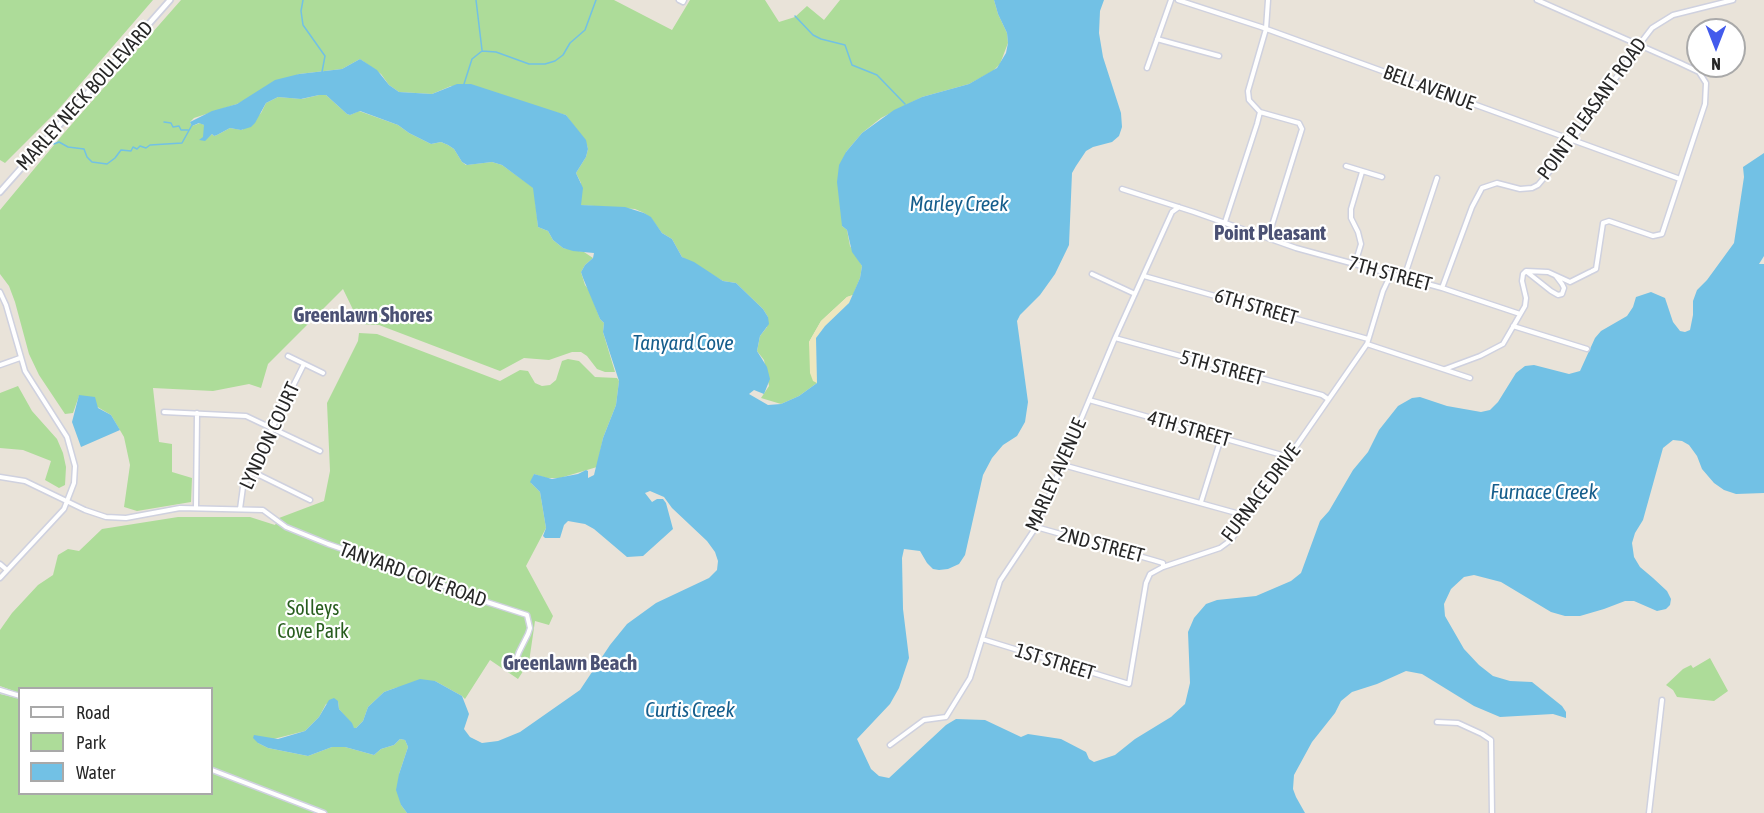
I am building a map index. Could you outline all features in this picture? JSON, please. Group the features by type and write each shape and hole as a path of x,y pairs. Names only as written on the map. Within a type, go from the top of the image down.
{"main road":[{"name":"MARLEY NECK BOULEVARD","path":"0,192 170,0"}],"street":[{"path":"1147,68 1171,0"},
{"name":"BELL AVENUE","path":"1178,0 1187,1 1266,29 1680,179"},
{"path":"1268,0 1266,29 1248,91 1249,100 1260,111 1299,123 1302,129 1268,238"},
{"path":"1526,271 1555,274 1570,282 1596,269 1603,224 1609,221 1653,236 1660,236 1705,104 1706,83 1699,72 1537,0"},
{"name":"POINT PLEASANT ROAD","path":"1442,288 1472,207 1482,188 1497,183 1520,189 1532,188 1542,182 1652,28 1668,17 1733,0"},
{"path":"1157,39 1219,56"},
{"path":"1225,223 1260,111"},
{"path":"1346,166 1382,177"},
{"path":"1355,264 1361,244 1359,232 1351,218 1351,209 1362,172"},
{"path":"1404,278 1437,178"},
{"name":"7TH STREET","path":"1122,189 1268,238 1442,288 1520,314"},
{"name":"MARLEY AVENUE","path":"890,745 924,720 946,717 970,678 1000,581 1036,527 1115,338 1172,212 1179,207"},
{"path":"1526,271 1558,295 1562,294 1564,288 1555,274"},
{"path":"1444,369 1497,349 1508,338 1526,298 1522,281 1526,271"},
{"path":"1092,274 1135,294"},
{"name":"FURNACE DRIVE","path":"1128,684 1146,583 1150,574 1226,544 1289,457 1367,342 1383,291 1391,274"},
{"name":"6TH STREET","path":"1144,276 1367,342 1470,378"},
{"path":"0,291 6,304 20,358 31,382 70,446 75,473 68,501 57,517 0,578"},
{"path":"1513,326 1587,349"},
{"name":"5TH STREET","path":"1115,338 1322,395 1328,399"},
{"name":"LYNDON COURT","path":"288,356 323,373"},
{"path":"0,365 20,358"},
{"name":"LYNDON COURT","path":"240,509 243,487 304,364"},
{"name":"4TH STREET","path":"1089,400 1289,457"},
{"path":"164,412 237,414 253,418 320,451"},
{"path":"196,508 197,413"},
{"path":"1201,502 1221,438"},
{"path":"1063,465 1247,516"},
{"path":"251,471 310,500"},
{"path":"0,477 25,481 96,514 116,518 173,509 240,509"},
{"name":"TANYARD COVE ROAD","path":"240,509 266,512 286,527 328,544 421,576 465,595 527,615 530,628 516,660"},
{"name":"2ND STREET","path":"1036,527 1153,560 1162,563 1163,567"},
{"path":"0,564 7,570"},
{"name":"1ST STREET","path":"982,639 1128,684"},
{"path":"0,690 18,695"},
{"path":"1649,813 1662,700"},
{"path":"1437,722 1458,723 1491,740 1491,813"},
{"path":"213,770 324,813"}],"green space":[{"path":"0,0 153,0 57,111 5,163 0,160"},
{"path":"181,0 614,0 672,30 690,0 765,0 779,22 795,17 807,6 824,20 840,0 994,0 1007,33 1008,43 1000,64 993,71 969,84 922,97 881,118 862,133 846,152 842,226 847,230 850,246 862,266 860,278 853,295 847,297 821,321 809,342 817,383 799,396 781,404 761,398 769,386 764,360 757,351 760,336 767,327 768,317 763,309 736,283 723,281 682,257 672,239 662,233 651,218 644,213 635,209 581,205 581,183 576,173 588,149 566,115 451,86 432,94 399,92 389,85 381,74 360,59 342,69 299,74 237,104 194,118 190,122 192,126 200,123 204,125 206,139 212,134 214,136 230,128 242,130 261,113 266,103 278,97 302,99 326,95 347,114 359,111 398,125 431,144 441,142 448,145 466,165 492,162 502,165 534,188 538,227 548,231 553,240 563,248 584,252 593,258 581,272 600,319 604,323 603,332 615,372 597,369 581,352 572,352 549,360 524,358 500,371 379,325 360,324 343,289 268,364 261,388 249,384 213,391 153,388 159,442 172,444 172,472 192,478 191,502 137,511 124,507 130,465 124,437 111,415 79,396 73,413 65,414 39,375 29,354 15,302 9,286 0,274 0,210"},
{"name":"Solleys Cove Park","path":"359,333 377,334 500,381 520,370 528,371 535,383 542,386 550,385 556,380 562,361 568,359 579,361 595,377 617,378 619,381 616,405 603,438 597,467 560,478 546,478 534,474 531,483 540,492 546,528 526,566 553,616 549,625 535,621 529,662 518,679 490,660 465,699 435,681 395,688 384,692 368,707 363,721 354,729 339,709 338,701 326,704 319,717 305,731 258,743 268,748 308,756 332,747 345,747 374,755 381,749 394,745 400,739 405,740 408,747 399,774 401,805 407,813 0,813 0,694 18,697 18,795 213,795 213,687 18,687 18,693 0,686 0,630 38,585 53,575 58,555 68,549 79,551 102,529 178,517 250,517 275,525 279,518 324,501 330,471 327,403 358,341"},
{"path":"18,386 32,411 57,439 63,453 66,467 65,485 59,488 45,480 51,461 23,450 0,448 0,393"},
{"path":"1710,658 1728,691 1714,701 1677,697 1666,685 1683,669 1691,665 1693,668"}],"sand":[{"path":"853,295 849,303 816,338 817,383 813,381 810,373 809,342 821,321 847,297"}],"water":[{"path":"994,0 1104,0 1100,11 1099,33 1103,57 1121,113 1122,127 1119,136 1112,142 1086,151 1072,173 1069,245 1055,274 1017,321 1028,402 1025,422 1017,436 1003,445 992,458 983,475 965,555 959,564 939,570 933,569 927,563 920,551 904,549 902,558 903,609 909,658 899,688 890,704 857,739 871,769 879,776 889,778 946,725 956,719 985,720 1021,737 1028,734 1061,739 1086,752 1089,759 1094,762 1115,755 1135,739 1171,717 1185,704 1190,683 1188,632 1194,618 1206,604 1217,600 1256,596 1291,581 1301,573 1320,521 1329,511 1353,470 1368,452 1379,430 1398,406 1412,398 1420,397 1447,406 1481,412 1490,410 1498,402 1516,373 1525,366 1534,365 1569,374 1580,371 1595,338 1601,331 1627,316 1636,297 1651,292 1665,298 1673,322 1680,331 1690,330 1693,301 1697,290 1734,243 1744,177 1743,167 1764,153 1764,256 1759,264 1764,264 1764,493 1736,494 1724,490 1714,483 1702,469 1697,456 1689,445 1682,441 1673,440 1663,448 1643,520 1632,543 1634,557 1640,567 1667,591 1671,599 1666,609 1657,611 1634,601 1625,601 1580,616 1565,616 1551,612 1501,582 1474,575 1464,577 1451,589 1444,604 1445,616 1464,649 1493,676 1510,681 1532,682 1562,706 1566,712 1566,718 1553,714 1500,717 1474,706 1422,674 1406,671 1352,692 1341,701 1335,713 1312,742 1294,775 1293,789 1305,813 407,813 401,805 396,790 408,747 405,740 400,739 394,745 381,749 374,755 345,747 332,747 308,756 268,748 258,743 253,738 254,735 278,739 305,731 319,717 329,700 334,698 338,701 339,709 356,728 363,721 368,707 384,692 420,679 435,681 462,696 469,714 464,729 470,737 482,743 498,741 520,732 580,690 627,624 656,603 709,578 717,570 718,561 707,541 672,508 664,497 650,491 645,493 652,502 663,499 666,503 673,529 643,556 627,557 585,524 568,521 564,525 560,538 543,536 546,528 540,492 530,482 534,474 552,479 578,474 586,470 588,478 594,475 603,438 616,405 619,381 603,332 604,323 600,319 581,272 593,258 594,253 563,248 553,240 548,231 538,227 533,188 502,165 492,162 467,165 462,162 454,149 441,142 431,144 398,125 360,111 347,114 326,95 301,99 278,97 266,103 251,127 241,130 230,128 214,136 212,134 205,141 199,140 203,137 204,125 199,123 192,126 190,122 212,111 237,104 275,80 299,74 342,69 360,59 377,70 389,85 399,92 432,94 457,84 471,84 566,115 586,140 588,149 576,173 583,188 581,205 625,207 651,217 662,233 672,239 682,257 723,281 736,283 763,309 769,324 760,336 757,351 767,367 770,379 764,394 754,390 749,394 768,405 781,404 799,396 817,383 816,338 849,303 860,278 862,266 852,252 847,230 842,226 837,182 839,165 846,152 862,133 894,110 922,97 969,84 997,68 1006,53 1008,43 1007,33"},
{"path":"79,395 95,397 98,408 111,415 120,430 81,447 72,422"}],"waterway":[{"path":"303,0 301,11 303,25 325,56 322,72"},
{"path":"476,0 482,50"},
{"path":"464,84 472,59 482,51 496,52 529,64 545,64 555,61 585,30 596,0"},
{"path":"795,16 813,35 845,45 852,65 877,75 905,104"},
{"path":"164,122 171,123 173,127 179,126 181,130 188,130"},
{"path":"53,143 59,142 68,147 84,149 92,162 107,164 121,150 131,151 133,147 137,149 140,146 146,148 150,145 182,143 192,125"}],"district":[{"name":"Point Pleasant","path":"1270,233"},
{"name":"Greenlawn Shores","path":"363,315"},
{"name":"Greenlawn Beach","path":"570,663"}],"water label":[{"name":"Marley Creek","path":"959,204"},
{"name":"Tanyard Cove","path":"683,343"},
{"name":"Furnace Creek","path":"1544,492"},
{"name":"Curtis Creek","path":"690,710"}]}
